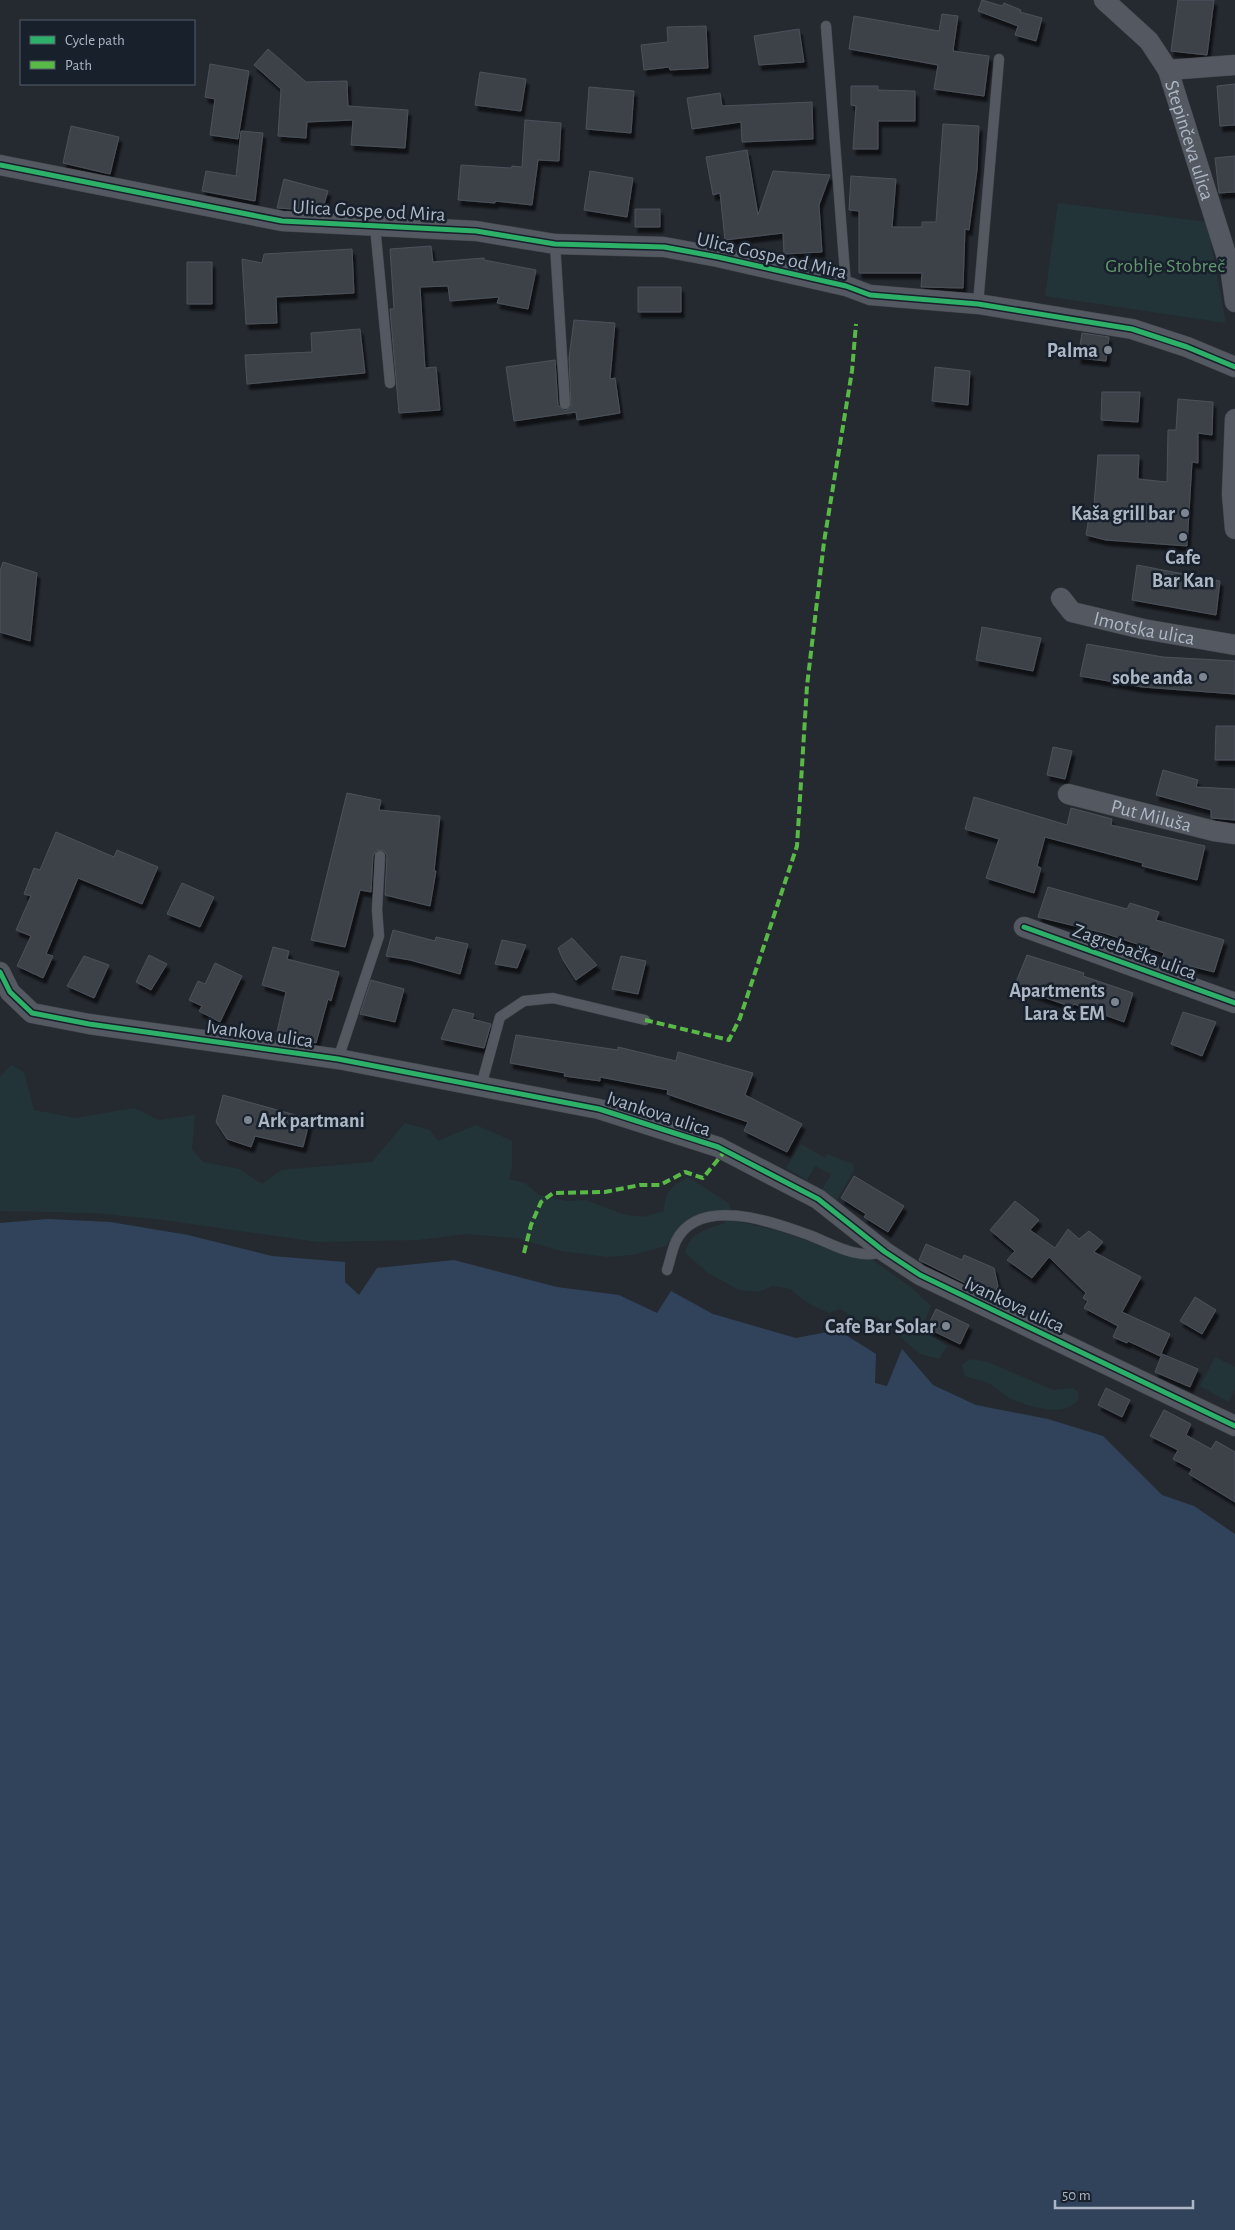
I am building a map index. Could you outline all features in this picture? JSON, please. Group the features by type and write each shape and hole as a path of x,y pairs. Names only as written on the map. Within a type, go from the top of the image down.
{"street":[{"name":"Stepinčeva ulica","path":"1104,0 1149,41 1168,70 1230,267 1235,302"},
{"path":"1168,70 1235,65"},
{"name":"Ulica Gospe od Mira","path":"0,165 282,221 476,231 555,244 664,247 718,257 846,286 870,295 978,304 1132,330 1187,347 1235,367"},
{"path":"1235,419 1232,494 1235,523"},
{"name":"Imotska ulica","path":"1061,598 1072,612 1143,629 1235,645"},
{"name":"Put Miluša","path":"1068,794 1214,832 1235,834"},
{"name":"Zagrebačka ulica","path":"1024,927 1235,1003"},
{"name":"Ivankova ulica","path":"0,972 10,992 32,1013 90,1024 338,1059 599,1109 718,1147 818,1199 884,1252 920,1275 1235,1426"}],"lane":[{"path":"826,26 846,286"},
{"path":"978,304 999,59"},
{"path":"375,226 390,383"},
{"path":"555,244 565,404"},
{"path":"338,1059 379,936 377,910 380,856"},
{"path":"481,1086 500,1017 524,1001 552,998 645,1020"},
{"path":"667,1270 676,1241 684,1230 696,1222 721,1216 736,1215 768,1222 808,1235 846,1251 870,1256 884,1252"}],"green space":[{"name":"Groblje Stobreč","path":"1058,203 1207,222 1226,323 1045,296"},
{"path":"11,1065 24,1072 34,1110 75,1118 134,1108 159,1120 195,1115 192,1149 203,1162 239,1169 262,1184 281,1170 372,1162 405,1123 430,1130 438,1141 476,1125 512,1141 512,1167 509,1179 525,1183 539,1195 567,1201 585,1200 626,1215 644,1217 664,1211 666,1198 670,1190 688,1177 728,1203 738,1222 785,1233 830,1250 848,1243 912,1288 931,1306 924,1324 928,1334 947,1346 939,1359 920,1354 877,1316 861,1322 840,1309 829,1313 804,1300 791,1289 772,1286 759,1292 739,1290 708,1273 685,1253 691,1240 700,1232 725,1223 719,1213 683,1228 666,1246 632,1255 608,1257 561,1251 517,1238 466,1234 419,1240 318,1242 164,1220 94,1213 0,1211 0,1077"},
{"path":"801,1144 825,1158 827,1154 853,1164 854,1170 837,1200 821,1191 831,1174 815,1166 807,1180 786,1168"},
{"path":"1215,1357 1235,1367 1235,1389 1229,1402 1200,1386"},
{"path":"970,1359 988,1362 1053,1390 1073,1388 1078,1392 1079,1398 1067,1408 1058,1410 1049,1410 1022,1403 988,1383 965,1376 962,1365"}],"water":[{"path":"47,1219 110,1222 188,1235 272,1256 345,1262 345,1282 359,1295 377,1268 454,1260 557,1287 619,1295 657,1313 671,1291 713,1314 796,1338 838,1330 876,1354 875,1383 887,1386 902,1349 933,1385 976,1405 1048,1419 1103,1436 1162,1495 1194,1506 1235,1534 1235,2230 0,2230 0,1223"}],"building":[{"path":"982,0 1002,6 1004,3 1021,10 1020,12 1042,18 1036,41 1015,35 1018,26 978,11"},
{"path":"1178,0 1214,0 1207,55 1171,51"},
{"path":"942,14 958,16 953,51 989,56 984,96 934,89 938,65 849,49 854,16 939,31"},
{"path":"706,26 708,68 670,70 669,67 644,70 641,45 668,42 667,27"},
{"path":"799,29 804,62 759,65 754,36"},
{"path":"268,49 306,82 347,81 348,106 408,110 405,148 351,145 353,120 307,122 306,138 278,136 281,89 254,65"},
{"path":"210,64 249,71 238,139 210,135 215,99 205,97"},
{"path":"480,72 526,79 521,111 475,105"},
{"path":"1235,84 1235,125 1220,126 1217,86"},
{"path":"851,86 878,86 878,90 915,91 915,121 878,121 878,149 853,149 856,106 851,105"},
{"path":"589,87 634,91 631,133 586,129"},
{"path":"720,93 722,106 812,102 813,139 742,142 741,122 692,129 687,98"},
{"path":"525,120 561,123 559,161 538,160 532,205 458,200 461,165 522,167"},
{"path":"943,124 979,126 977,170 969,230 965,229 963,288 921,287 922,273 859,273 859,211 849,210 851,176 896,179 892,227 922,227 922,222 936,222"},
{"path":"71,126 119,137 110,174 63,163"},
{"path":"241,131 263,133 255,201 202,191 206,171 236,176"},
{"path":"747,150 758,215 773,171 830,175 819,205 822,252 784,254 783,233 725,240 720,193 713,195 706,157"},
{"path":"1235,156 1235,192 1219,193 1215,158"},
{"path":"590,171 633,178 627,217 584,210"},
{"path":"284,179 328,191 322,211 277,208"},
{"path":"635,209 660,209 660,227 635,227"},
{"path":"431,246 433,262 484,258 484,260 536,270 528,309 497,303 499,297 450,301 448,286 420,287 425,368 436,367 440,410 399,413 390,309 394,309 390,249"},
{"path":"352,249 354,293 276,297 277,323 246,324 242,259 262,263 264,254"},
{"path":"187,262 212,262 212,304 187,304"},
{"path":"638,287 681,287 681,312 638,312"},
{"path":"574,320 615,323 610,379 615,378 620,413 577,420 576,412 514,421 506,367 555,360 558,405 565,411 571,407 569,358"},
{"path":"360,329 365,373 247,384 245,355 312,352 311,333"},
{"path":"1082,333 1109,337 1106,361 1078,358"},
{"path":"935,367 970,371 968,405 932,401"},
{"path":"1102,392 1140,392 1138,422 1101,420"},
{"path":"1178,399 1213,402 1212,435 1198,433 1198,463 1192,462 1187,546 1106,540 1086,535 1091,505 1094,505 1098,455 1139,455 1138,479 1167,482 1168,430 1176,430"},
{"path":"3,562 37,573 30,641 0,632 0,571"},
{"path":"1137,565 1220,581 1216,615 1132,600"},
{"path":"982,627 1041,638 1033,671 976,660"},
{"path":"1087,644 1163,657 1235,661 1235,694 1142,687 1080,676"},
{"path":"1216,726 1235,726 1235,760 1215,760"},
{"path":"1053,747 1072,751 1065,779 1047,775"},
{"path":"1163,770 1198,780 1196,787 1235,789 1235,820 1211,818 1211,810 1156,795"},
{"path":"347,793 381,800 379,810 440,816 434,871 436,871 430,906 385,895 387,856 384,851 377,850 373,856 371,892 360,890 345,947 311,940"},
{"path":"974,797 1067,825 1071,808 1112,819 1111,825 1205,846 1197,880 1142,866 1143,863 1045,837 1037,866 1041,868 1034,893 986,878 999,839 965,829"},
{"path":"56,832 114,857 117,850 158,867 142,904 78,878 46,954 53,956 43,978 17,966 31,936 16,930 31,896 24,894 34,868 40,870"},
{"path":"182,883 214,897 200,927 167,914"},
{"path":"1048,887 1127,909 1130,903 1159,912 1156,920 1224,940 1214,972 1162,959 1164,953 1104,933 1038,917"},
{"path":"393,930 435,941 436,937 468,944 460,974 410,960 386,956"},
{"path":"572,938 597,965 576,980 563,960 558,948"},
{"path":"502,940 526,945 517,968 495,964"},
{"path":"273,947 289,951 287,959 339,972 331,1001 328,999 316,1043 277,1032 286,992 262,985"},
{"path":"149,955 167,964 151,990 136,982"},
{"path":"1027,955 1084,973 1083,976 1133,993 1124,1022 1074,1004 1072,1007 1014,987"},
{"path":"84,956 109,965 94,998 67,986"},
{"path":"621,956 646,961 638,994 612,989"},
{"path":"215,963 242,976 220,1022 199,1011 202,1006 189,1000 198,981 205,984"},
{"path":"371,980 404,989 395,1022 360,1014"},
{"path":"453,1009 474,1014 472,1019 491,1024 484,1048 441,1039"},
{"path":"1183,1012 1216,1022 1202,1056 1171,1044"},
{"path":"516,1035 618,1050 618,1047 676,1061 678,1052 753,1073 745,1095 802,1124 787,1152 744,1131 748,1122 667,1094 668,1090 600,1077 600,1081 564,1076 565,1073 510,1063"},
{"path":"223,1095 310,1119 303,1147 255,1136 251,1147 227,1139 216,1122"},
{"path":"854,1176 904,1206 888,1232 864,1217 866,1214 841,1198"},
{"path":"1015,1201 1039,1220 1030,1230 1055,1248 1068,1229 1079,1239 1089,1231 1103,1242 1094,1252 1141,1277 1122,1312 1170,1334 1160,1356 1128,1341 1127,1343 1113,1337 1118,1326 1084,1308 1088,1301 1083,1298 1086,1293 1049,1257 1032,1278 1007,1260 1015,1251 990,1230"},
{"path":"926,1244 962,1260 964,1255 994,1268 998,1286 993,1297 919,1260"},
{"path":"1195,1297 1216,1310 1202,1334 1180,1321"},
{"path":"936,1309 969,1325 960,1344 927,1328"},
{"path":"1162,1354 1198,1369 1190,1387 1155,1372"},
{"path":"1106,1388 1130,1400 1122,1417 1098,1405"},
{"path":"1164,1410 1191,1424 1186,1435 1211,1449 1216,1441 1235,1452 1235,1502 1189,1474 1192,1469 1173,1459 1178,1450 1150,1436"}],"marked path":[{"path":"645,1020 729,1040 740,1018 797,846 807,686 824,542 852,371 856,324"},
{"path":"524,1253 531,1225 541,1202 553,1193 605,1192 640,1185 660,1185 685,1172 703,1178 725,1151"}],"cycle path":[{"path":"0,165 282,221 476,231 555,244 664,247 718,257 846,286 870,295 978,304 1132,329 1187,347 1235,367"},
{"path":"1024,927 1235,1003"},
{"path":"0,972 10,992 32,1013 89,1024 338,1059 599,1109 718,1147 818,1199 885,1252 920,1275 1235,1426"}],"place":[{"name":"Palma","path":"1108,350"},
{"name":"Kaša grill bar","path":"1185,513"},
{"name":"Cafe Bar Kan","path":"1183,537"},
{"name":"sobe anđa","path":"1203,677"},
{"name":"Apartments Lara & EM","path":"1115,1002"},
{"name":"Ark partmani","path":"248,1120"},
{"name":"Cafe Bar Solar","path":"946,1326"}]}
